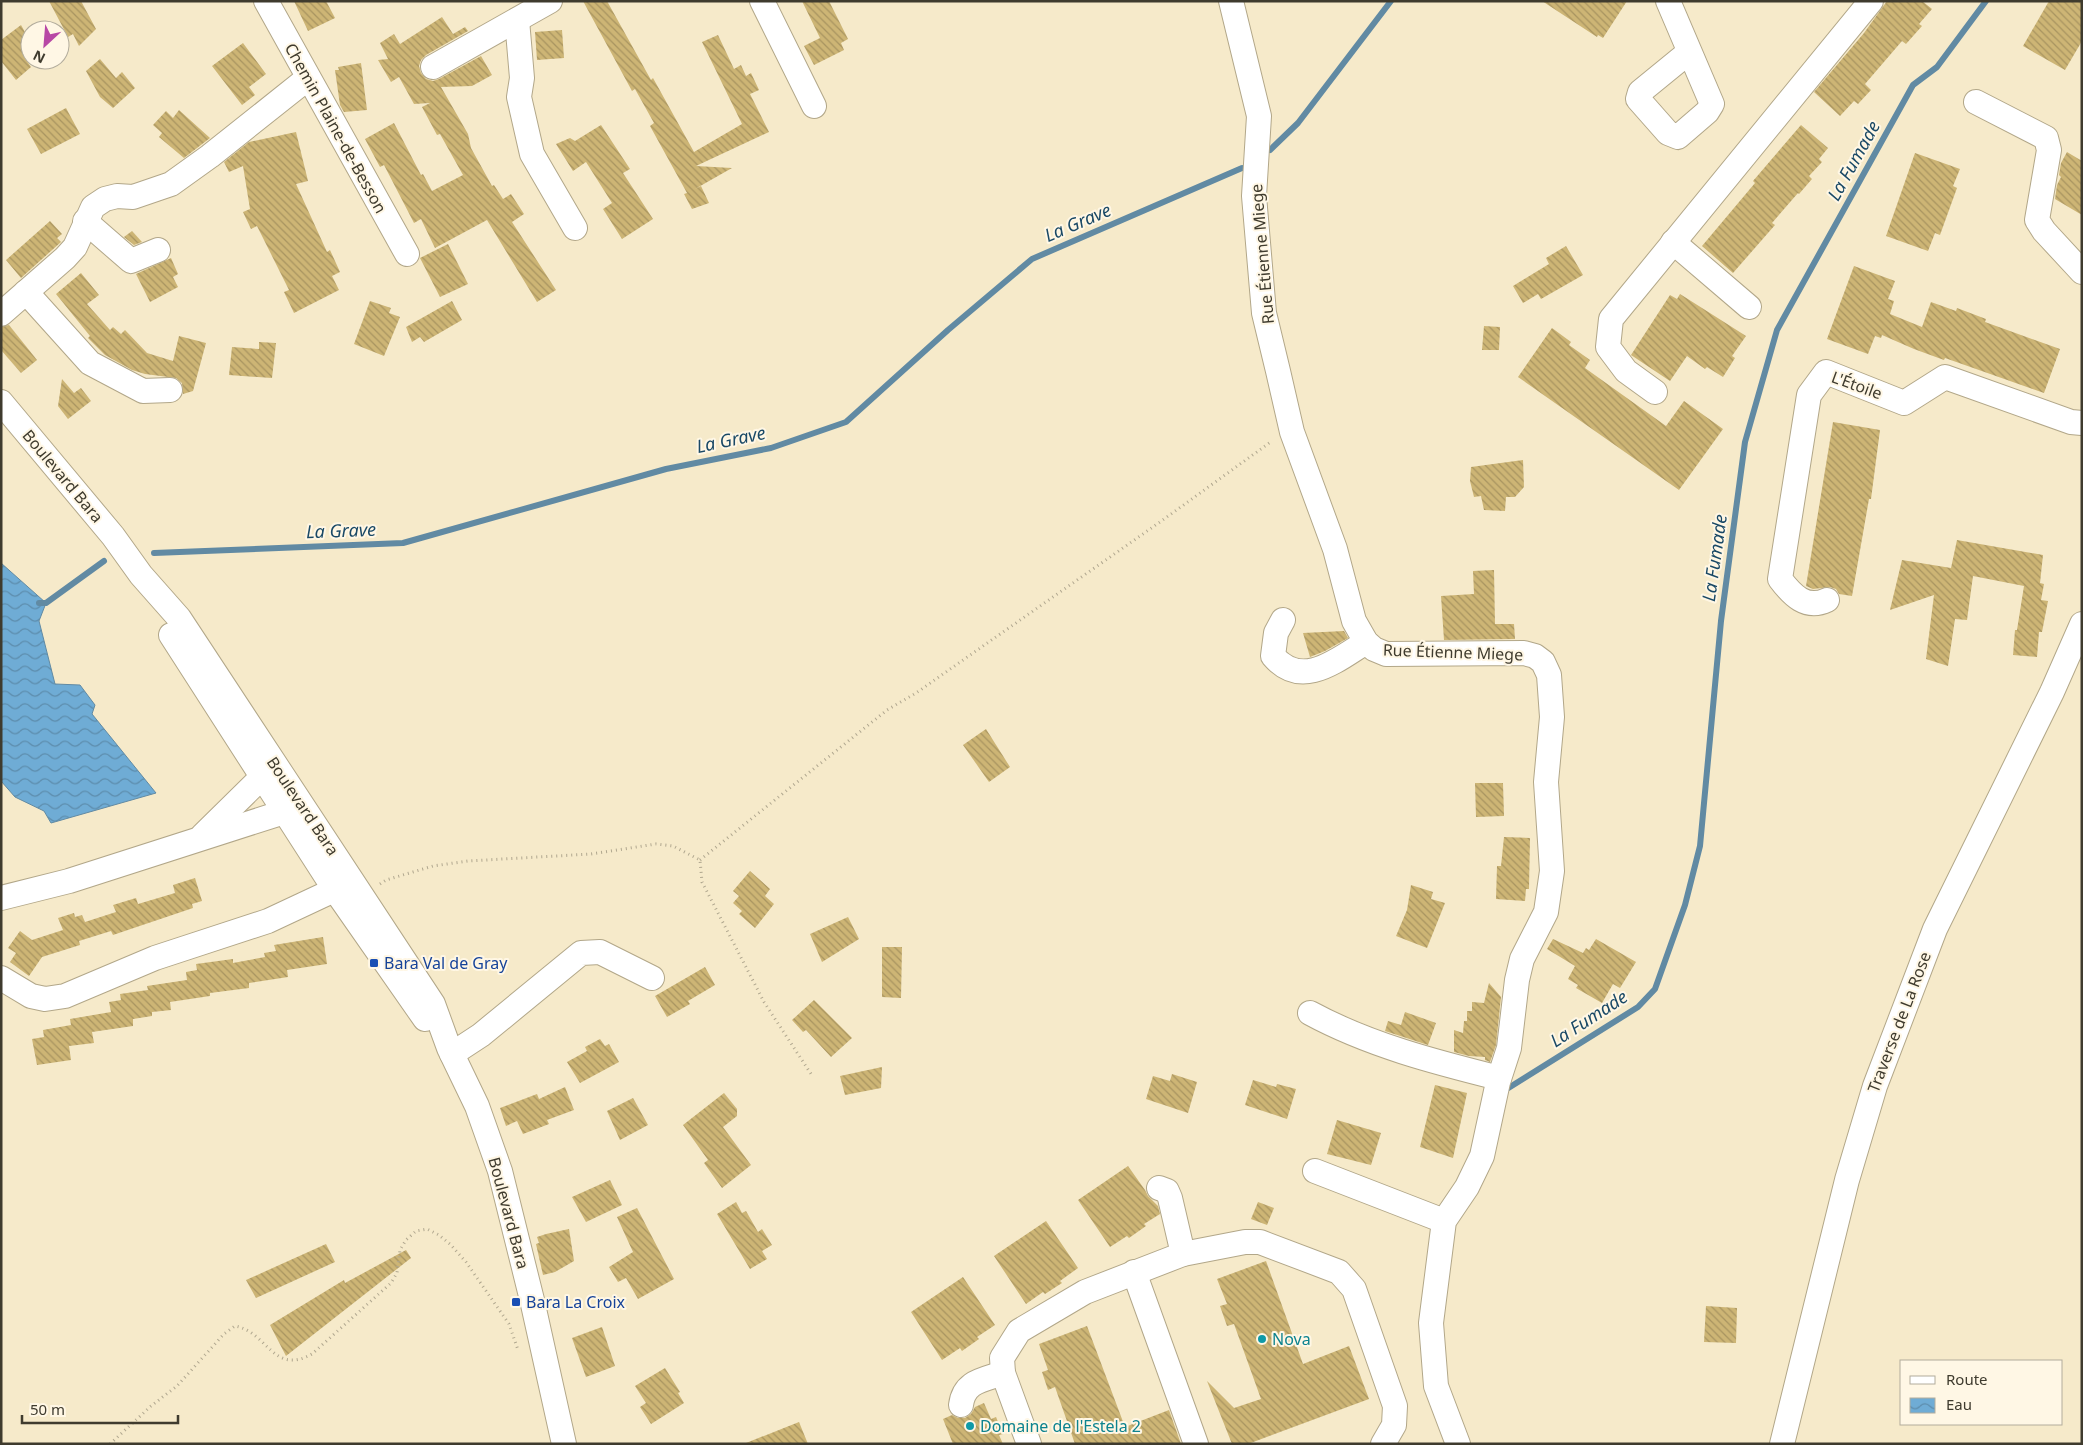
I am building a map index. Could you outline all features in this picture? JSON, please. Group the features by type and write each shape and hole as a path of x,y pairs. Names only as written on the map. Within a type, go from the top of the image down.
{"street":[{"name":"Chemin Plaine-de-Besson","path":"266,1 407,254"},
{"path":"433,67 550,1"},
{"path":"762,1 814,106"},
{"name":"Rue Étienne Miege","path":"1231,1 1259,116 1254,196 1264,313 1292,432 1335,549 1354,622 1366,642 1374,649 1386,654 1524,653 1535,656 1544,662 1549,675 1552,717 1546,782 1552,871 1550,892 1546,912 1522,959 1517,980 1509,1048 1490,1076 1482,1156 1467,1187 1444,1221 1430,1323 1436,1386 1458,1444"},
{"path":"1668,1 1689,52"},
{"path":"1655,392 1626,371 1608,346 1612,319 1673,242 1793,99 1870,1"},
{"path":"517,20 522,78 519,97 532,154 575,228"},
{"path":"1,314 75,247 93,207 105,199 118,196 133,197 171,184 210,156 308,78"},
{"path":"1976,102 2046,138 2049,150 2036,220 2082,272"},
{"path":"86,222 131,261 158,250"},
{"path":"1673,242 1749,307"},
{"path":"26,292 90,363 143,391 170,390"},
{"name":"L'Étoile","path":"1827,600 1818,604 1804,602 1791,594 1780,579 1809,396 1826,372 1904,403 1945,377 2071,422 2082,423"},
{"name":"Boulevard Bara","path":"1,402 179,618 270,772 350,889 420,1012 450,1051 477,1106 500,1171 532,1300 564,1444"},
{"path":"1283,620 1276,634 1273,656 1279,663 1294,670 1309,672 1329,665 1366,642"},
{"name":"Traverse de La Rose","path":"1782,1444 1847,1180 1875,1086 1935,929 2052,692 2082,624"},
{"path":"198,840 270,772"},
{"path":"1,898 69,881 293,808"},
{"path":"1,978 31,996 45,999 65,996 156,958 268,921 350,889"},
{"path":"450,1051 480,1035 581,953 600,952 652,978"},
{"path":"1310,1014 1368,1039 1412,1055 1490,1076"},
{"path":"1315,1171 1444,1221"},
{"path":"1159,1188 1167,1191 1170,1198 1183,1254"},
{"path":"1029,1444 1003,1373 1002,1358 1019,1331 1085,1292 1134,1272 1183,1254 1245,1242 1260,1242 1339,1272 1354,1289 1395,1406 1394,1425 1383,1444"},
{"path":"1134,1272 1196,1444"},
{"path":"961,1405 962,1395 968,1386 1003,1373"}],"path":[{"path":"700,860 887,710 916,693 1276,439 1292,432"},
{"path":"350,889 433,866 468,861 591,854 656,844 673,846 700,860"},
{"path":"700,860 702,882 760,994 813,1077"},
{"path":"110,1444 178,1386 224,1334 235,1326 246,1328 281,1358 292,1362 312,1354 391,1283 398,1273 400,1250 406,1240 416,1231 427,1230 452,1245 509,1324 522,1359"}],"water":[{"path":"1,563 46,603 39,621 55,684 80,685 95,705 92,714 156,793 51,823 44,811 15,797 1,781"}],"building":[{"path":"49,1 81,1 96,29 79,46 73,34 70,36 70,20 59,20"},
{"path":"294,1 326,1 335,18 308,31"},
{"path":"583,1 607,1 694,152 742,124 702,42 718,35 734,69 741,65 746,76 751,73 759,90 750,94 769,132 696,166 732,168 695,189 701,186 709,203 692,209 684,194 687,193 650,126 654,123 635,89 632,91"},
{"path":"802,1 829,1 848,39 841,43 844,50 814,65 804,46 820,38"},
{"path":"1542,1 1627,1 1603,38 1598,35 1597,37"},
{"path":"1887,1 1922,1 1932,9 1919,24 1922,26 1906,44 1902,41 1865,84 1871,90 1858,104 1854,101 1840,116 1814,92 1864,33"},
{"path":"2049,1 2082,1 2082,41 2065,70 2023,46"},
{"path":"442,17 453,34 465,27 468,31 426,55 421,60 419,66 421,73 426,79 433,81 481,56 492,75 472,86 441,87 468,134 471,148 492,186 494,185 503,199 511,194 524,214 512,222 556,290 537,302 487,220 435,248 421,219 414,223 384,165 380,167 365,139 394,123 421,175 423,174 432,191 463,175 440,134 437,135 422,107 430,103 414,104 399,77 391,82 378,60 388,59 380,43 394,34 400,44"},
{"path":"20,26 20,70 28,70 16,80 1,61 1,40"},
{"path":"562,30 564,58 537,60 535,32"},
{"path":"243,43 266,74 249,87 255,95 242,105 212,66"},
{"path":"100,59 116,78 122,72 135,88 113,108 100,97 86,71"},
{"path":"361,63 367,110 344,112 340,105 335,70 339,70 338,67"},
{"path":"66,108 80,134 41,154 27,129"},
{"path":"179,110 210,138 184,158 159,137 162,133 153,125 166,111 173,118"},
{"path":"601,125 630,169 623,173 653,219 622,239 603,209 612,203 586,162 573,171 556,144 570,138 575,141"},
{"path":"1801,125 1828,148 1819,159 1822,162 1809,176 1812,179 1772,223 1775,225 1733,273 1702,246 1755,183 1753,181"},
{"path":"296,132 308,181 296,184 327,252 330,250 340,272 332,276 339,290 294,313 284,292 289,290 257,226 251,229 243,212 250,209 243,166 229,172 224,162 249,142"},
{"path":"2067,152 2082,161 2082,215 2055,199 2057,185 2061,177 2059,175 2061,163"},
{"path":"1915,153 1960,169 1953,186 1957,188 1940,235 1935,233 1928,251 1886,236"},
{"path":"50,221 62,234 57,238 61,242 21,278 6,260"},
{"path":"132,231 142,242 134,245 124,237"},
{"path":"448,244 468,284 440,297 420,258"},
{"path":"1566,246 1583,275 1541,299 1538,294 1523,303 1513,286 1549,264 1546,258"},
{"path":"171,258 178,274 173,277 178,287 150,302 136,274"},
{"path":"1854,266 1895,281 1888,299 1894,301 1890,314 1922,327 1931,302 1956,311 1957,308 1986,319 1985,322 2060,349 2044,393 1945,358 1944,360 1882,335 1881,338 1875,336 1868,354 1827,339"},
{"path":"81,273 99,295 87,304 110,330 113,327 121,334 125,330 147,353 173,361 179,336 206,343 193,391 183,394 182,383 176,378 145,374 132,370 105,355 88,338 90,336 56,294"},
{"path":"1680,294 1746,336 1732,356 1735,358 1723,377 1707,367 1705,369 1687,356 1670,381 1631,355 1670,295 1677,299"},
{"path":"370,301 391,308 389,313 400,317 384,356 354,344"},
{"path":"452,301 462,320 424,342 420,337 412,342 406,327"},
{"path":"9,325 37,360 21,373 1,350 1,327"},
{"path":"1484,326 1500,327 1499,350 1482,350"},
{"path":"1552,328 1571,342 1569,345 1590,360 1585,368 1666,426 1684,401 1723,429 1679,490 1518,377"},
{"path":"259,342 276,343 272,378 229,375 232,347 259,349"},
{"path":"62,379 74,393 81,388 91,401 68,419 58,406"},
{"path":"1833,422 1880,430 1871,499 1869,499 1852,596 1839,594 1836,589 1830,587 1813,589 1806,586"},
{"path":"1523,460 1524,487 1515,497 1506,497 1505,511 1484,510 1481,496 1474,497 1470,481 1471,467"},
{"path":"1957,540 2043,555 2040,583 2044,584 2041,600 2048,601 2042,632 2039,632 2037,657 2013,655 2015,630 2017,630 2024,586 1973,576 1967,620 1955,619 1948,666 1926,659 1934,595 1890,610 1902,560 1951,568"},
{"path":"1494,570 1495,624 1514,624 1515,639 1444,640 1441,596 1474,594 1473,571"},
{"path":"1344,631 1348,638 1310,657 1303,633"},
{"path":"986,729 1010,767 989,782 963,745"},
{"path":"1475,783 1503,783 1504,816 1476,817"},
{"path":"1504,837 1530,838 1529,889 1526,889 1525,901 1496,899 1497,866 1501,866"},
{"path":"750,871 770,889 765,896 774,904 755,928 739,914 742,911 733,903 739,896 733,891"},
{"path":"195,878 202,901 192,904 193,908 113,935 111,931 79,941 80,945 42,957 29,976 10,962 16,953 8,948 20,931 32,940 63,930 58,918 74,913 75,917 82,915 85,922 116,912 113,905 136,898 138,904 175,893 173,885"},
{"path":"1411,885 1433,892 1431,899 1445,903 1427,948 1396,936 1407,910"},
{"path":"848,917 859,939 822,962 810,934"},
{"path":"323,937 327,964 287,970 288,977 249,983 249,988 210,993 210,996 170,1002 171,1010 152,1012 152,1016 133,1019 133,1026 92,1032 94,1043 69,1046 71,1060 37,1065 32,1039 44,1037 43,1030 71,1025 70,1019 111,1012 109,1002 121,1000 120,994 148,990 147,986 187,980 186,972 197,970 196,964 233,959 233,963 265,957 264,953 276,951 274,945"},
{"path":"1553,939 1583,953 1586,948 1589,950 1596,939 1636,962 1620,988 1613,984 1602,1003 1576,988 1578,985 1568,979 1575,966 1547,949"},
{"path":"882,947 902,947 901,998 882,997"},
{"path":"705,967 715,985 688,1001 690,1004 667,1017 655,996"},
{"path":"1489,983 1501,997 1496,1045 1490,1062 1485,1060 1485,1057 1469,1056 1454,1052 1454,1030 1463,1033 1464,1021 1467,1021 1467,1011 1472,1011 1472,1002 1484,1003"},
{"path":"814,1000 852,1038 831,1057 806,1030 803,1032 792,1020"},
{"path":"1405,1012 1436,1023 1428,1045 1385,1031 1388,1021 1401,1025"},
{"path":"600,1039 605,1046 609,1044 619,1062 580,1083 567,1062 587,1051 585,1047"},
{"path":"882,1067 881,1088 845,1095 840,1076"},
{"path":"1172,1074 1197,1082 1188,1113 1146,1099 1153,1076 1170,1081"},
{"path":"1253,1080 1276,1087 1277,1084 1296,1089 1287,1119 1245,1105"},
{"path":"1435,1085 1467,1093 1453,1158 1420,1147"},
{"path":"565,1087 574,1110 547,1120 549,1124 523,1134 517,1121 506,1126 500,1108 537,1094 539,1099"},
{"path":"724,1093 737,1109 737,1116 723,1127 751,1165 722,1188 704,1163 708,1160 683,1125"},
{"path":"633,1098 648,1125 620,1140 607,1111"},
{"path":"1337,1120 1381,1133 1371,1165 1327,1154"},
{"path":"1128,1166 1148,1196 1158,1206 1160,1214 1144,1224 1146,1226 1129,1238 1127,1236 1110,1247 1078,1200"},
{"path":"610,1180 622,1205 586,1222 572,1197"},
{"path":"736,1202 742,1213 746,1211 758,1232 762,1229 772,1245 762,1251 767,1259 750,1269 717,1214"},
{"path":"1258,1202 1274,1208 1267,1225 1251,1219"},
{"path":"637,1208 674,1279 638,1299 626,1278 618,1282 609,1267 633,1252 617,1217"},
{"path":"1046,1221 1078,1268 1060,1281 1062,1283 1045,1294 1043,1292 1026,1304 994,1256"},
{"path":"569,1229 574,1261 555,1272 543,1275 536,1244 539,1243 537,1237"},
{"path":"326,1244 335,1262 256,1298 246,1280"},
{"path":"406,1250 411,1258 286,1356 270,1325 344,1280 345,1283"},
{"name":"Nova","path":"1266,1261 1303,1364 1349,1346 1369,1399 1248,1444 1232,1444 1207,1381 1234,1408 1261,1399 1234,1324 1227,1326 1220,1306 1227,1304 1217,1279"},
{"path":"963,1277 995,1325 977,1337 979,1339 962,1351 960,1348 942,1360 911,1312"},
{"path":"1706,1306 1737,1308 1736,1343 1704,1342"},
{"path":"1087,1326 1125,1427 1169,1410 1181,1444 1075,1444 1055,1387 1048,1390 1042,1372 1048,1370 1039,1344"},
{"path":"602,1327 615,1366 586,1377 572,1338"},
{"path":"665,1368 680,1392 678,1393 684,1403 651,1424 640,1407 646,1403 635,1386"},
{"name":"Domaine de l'Estela 2","path":"984,1403 991,1419 996,1417 1003,1434 999,1435 1003,1444 953,1444 943,1419 952,1415 958,1418 965,1418 971,1414 975,1407"},
{"path":"799,1422 808,1444 746,1444 746,1443"}],"waterway":[{"name":"La Grave","path":"1270,150 1298,123 1391,1"},
{"name":"La Fumade","path":"1502,1092 1638,1007 1655,989 1685,905 1700,846 1721,621 1745,442 1777,330 1913,85 1937,67 1986,1"},
{"name":"La Grave","path":"154,553 403,543 666,469 771,448 846,422 948,330 1032,259 1242,168"},
{"name":"La Grave","path":"39,603 46,603 104,561"}],"place":[{"name":"Bara Val de Gray","path":"374,963"},
{"name":"Bara La Croix","path":"516,1302"},
{"name":"Nova","path":"1262,1339"},
{"name":"Domaine de l'Estela 2","path":"970,1426"}]}
